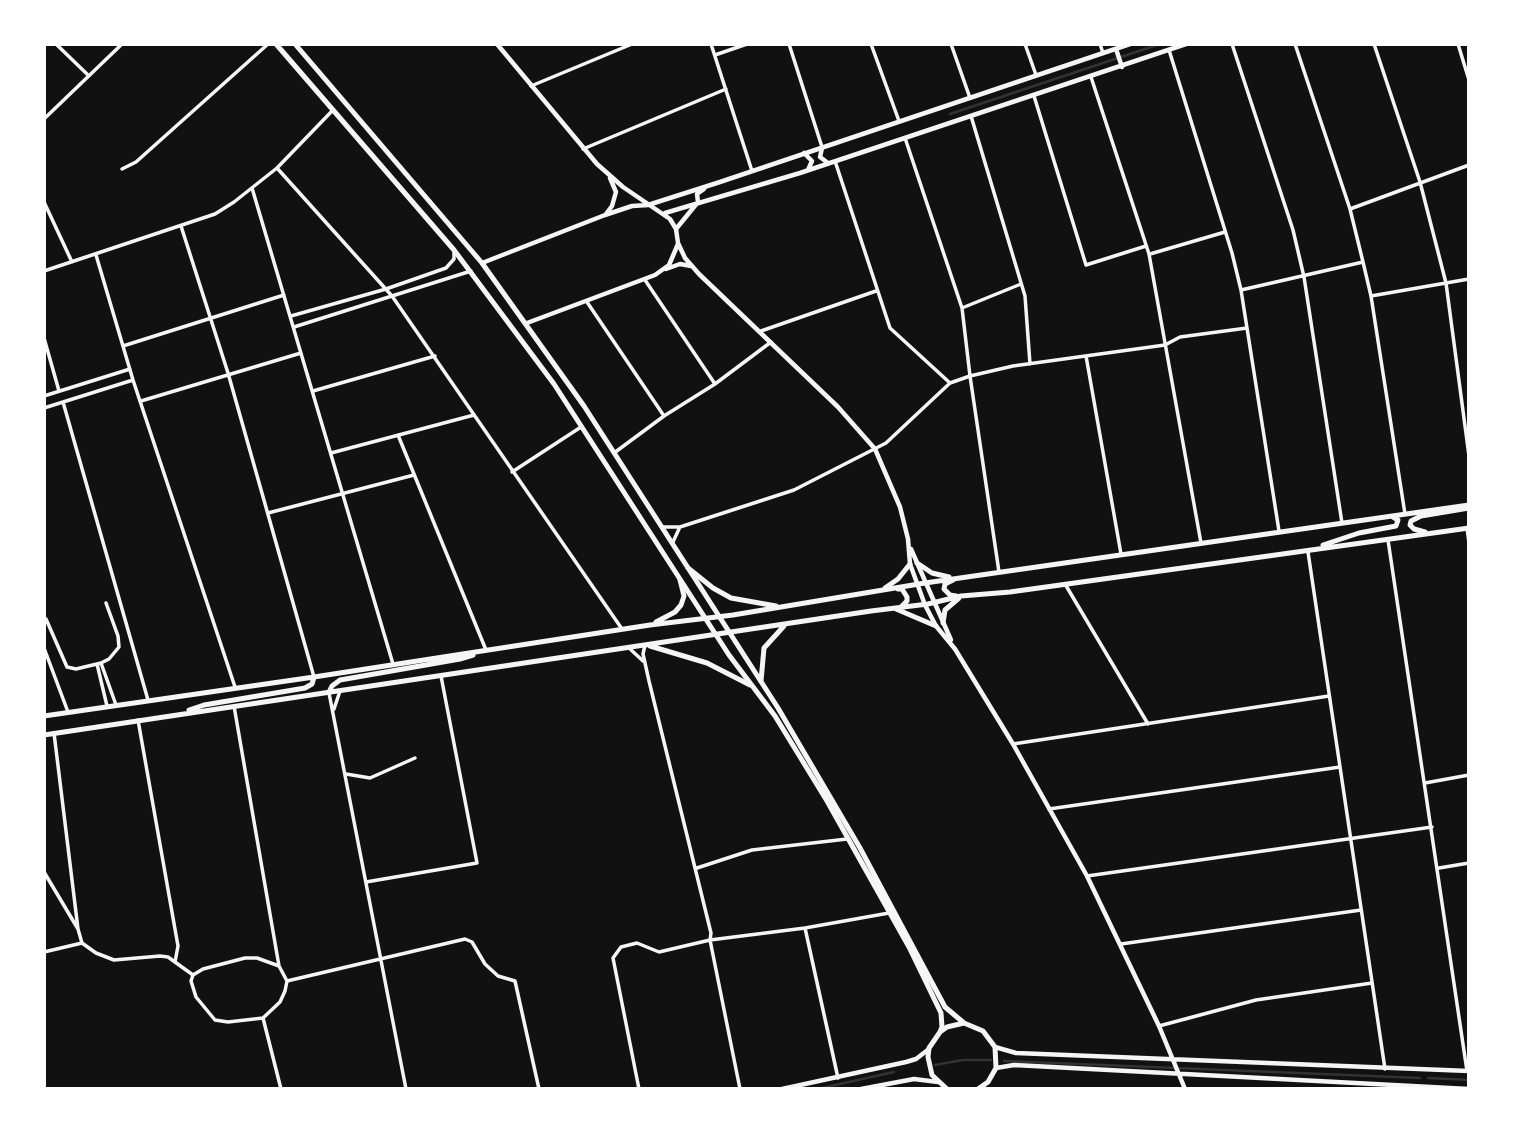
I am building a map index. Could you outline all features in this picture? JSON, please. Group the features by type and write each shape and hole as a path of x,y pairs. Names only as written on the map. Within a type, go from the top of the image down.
{"main road":[{"path":"276,44 471,271 535,358 750,685 775,716 891,913 937,1005 942,1020 940,1032 929,1048 929,1066 938,1082 947,1089"},
{"path":"295,44 482,263 527,323 614,453 761,681 861,850 945,1007 964,1023 984,1031 995,1047 996,1068 988,1086 978,1089"},
{"path":"371,154 382,144"},
{"path":"535,358 545,351"},
{"path":"893,589 1469,506"},
{"path":"1432,533 1414,529 1410,525 1411,521 1421,516 1469,506"},
{"path":"1318,548 1334,540 1398,524 1395,517 1380,517"},
{"path":"956,578 945,584 944,589 950,596 1065,584 1468,528"},
{"path":"917,563 932,573 956,578"},
{"path":"882,590 898,579 910,564"},
{"path":"688,568 730,598 782,607"},
{"path":"650,625 675,612 681,605 684,596 680,580"},
{"path":"44,716 622,629 720,617 882,590 902,589 907,597 906,603 897,609"},
{"path":"44,735 138,719 925,605 961,596"},
{"path":"943,623 946,610 961,596"},
{"path":"897,609 936,626"},
{"path":"761,681 764,648 786,625"},
{"path":"646,645 707,663 750,685"},
{"path":"329,692 340,680 460,659 486,650"},
{"path":"179,714 204,705 305,688 313,684 314,677"},
{"path":"940,1032 964,1023"}],"street":[{"path":"55,44 88,75"},
{"path":"44,119 122,44"},
{"path":"122,169 136,162 268,44"},
{"path":"497,44 583,149 610,177 664,214 676,229 678,243 692,266 853,422 875,449 901,507 910,564 925,605 1013,744 1087,876 1159,1026 1185,1089"},
{"path":"531,86 632,44"},
{"path":"711,44 752,171"},
{"path":"715,55 747,44"},
{"path":"789,44 822,147 820,157 829,163"},
{"path":"871,44 899,121"},
{"path":"951,44 970,97"},
{"path":"1025,44 1036,75"},
{"path":"1100,44 1103,53"},
{"path":"482,263 605,215 632,206 648,205 710,185 1036,75 1116,51 1130,44"},
{"path":"664,214 807,171 1186,44"},
{"path":"1232,44 1293,230 1304,277 1342,523"},
{"path":"1295,44 1350,209 1371,296 1405,514"},
{"path":"1374,44 1420,182 1446,283 1469,456"},
{"path":"1458,44 1469,80"},
{"path":"1169,50 1241,290 1280,532"},
{"path":"1116,51 1121,64"},
{"path":"1091,77 1149,254 1201,543"},
{"path":"583,149 726,89"},
{"path":"1034,96 1086,265 1146,246"},
{"path":"44,271 215,214 253,188 277,167 333,110"},
{"path":"971,117 1025,296 1030,364"},
{"path":"905,138 962,308 999,573"},
{"path":"804,153 812,161 807,171"},
{"path":"835,161 876,291 894,334 950,383"},
{"path":"1350,209 1469,165"},
{"path":"277,167 392,296 622,629"},
{"path":"605,215 612,206 616,192 610,177"},
{"path":"676,229 698,202 697,194 710,185"},
{"path":"253,188 393,664"},
{"path":"44,202 72,262"},
{"path":"181,226 228,373 314,677"},
{"path":"1149,254 1225,232"},
{"path":"665,269 674,256 678,243"},
{"path":"290,317 446,268 454,259 454,250"},
{"path":"96,255 133,380 234,687"},
{"path":"1241,290 1363,262"},
{"path":"527,323 645,280 665,269 680,264 692,266"},
{"path":"294,327 471,271"},
{"path":"1371,296 1469,279"},
{"path":"645,280 715,384"},
{"path":"962,308 1021,284"},
{"path":"761,331 876,291"},
{"path":"123,346 284,295"},
{"path":"587,302 664,416"},
{"path":"661,527 680,527 794,490 886,443 950,383 970,376 1030,364 1165,345 1180,337 1247,328"},
{"path":"44,338 60,391"},
{"path":"614,453 771,342"},
{"path":"141,401 301,353"},
{"path":"313,391 435,356"},
{"path":"1086,356 1121,555"},
{"path":"44,396 130,369"},
{"path":"100,379 103,389"},
{"path":"44,408 133,380"},
{"path":"63,402 148,700"},
{"path":"331,453 475,415"},
{"path":"512,472 581,427"},
{"path":"398,435 486,650"},
{"path":"268,513 414,475"},
{"path":"672,544 680,527"},
{"path":"1468,528 1469,543"},
{"path":"995,1047 1016,1053 1468,1071 1387,539"},
{"path":"909,545 954,648"},
{"path":"1307,550 1385,1069"},
{"path":"1065,584 1149,724"},
{"path":"46,619 67,667 76,669 99,664 110,659 119,647 118,636 106,603"},
{"path":"646,645 645,663 711,933 710,940 740,1089"},
{"path":"44,648 68,712"},
{"path":"629,648 645,663"},
{"path":"99,664 116,705"},
{"path":"99,664 107,706"},
{"path":"366,882 477,863 441,676"},
{"path":"333,711 340,691"},
{"path":"329,692 406,1089"},
{"path":"1013,744 1329,696"},
{"path":"234,706 279,966 287,981 280,1002 263,1018 228,1022 215,1020 201,1005 191,981 193,975 203,969 246,958 257,958 279,966"},
{"path":"138,719 178,946 175,962"},
{"path":"54,733 78,929 82,943 96,953 114,960 168,957 193,975"},
{"path":"346,774 370,778 415,758"},
{"path":"1049,809 1340,767"},
{"path":"1425,783 1469,775"},
{"path":"1087,876 1432,827"},
{"path":"696,868 752,850 849,839"},
{"path":"1438,868 1469,863"},
{"path":"44,872 78,929"},
{"path":"1121,944 1361,910"},
{"path":"639,1089 613,958 621,947 637,943 659,952 710,940 805,928 891,913"},
{"path":"805,928 838,1078"},
{"path":"287,981 465,939 472,942 485,964 498,976 515,981 539,1089"},
{"path":"44,952 82,943"},
{"path":"1159,1026 1256,1000 1372,983"},
{"path":"263,1018 281,1089"},
{"path":"782,1089 906,1062 916,1059 929,1048"},
{"path":"996,1068 1014,1065 1366,1087 1469,1089"},
{"path":"865,1089 914,1079 938,1082"}],"waterway":[{"path":"950,114 1160,44"},
{"path":"935,1065 963,1060 991,1060"},
{"path":"1004,1061 1420,1078"},
{"path":"817,1089 894,1072"},
{"path":"1428,1078 1469,1080"}]}
